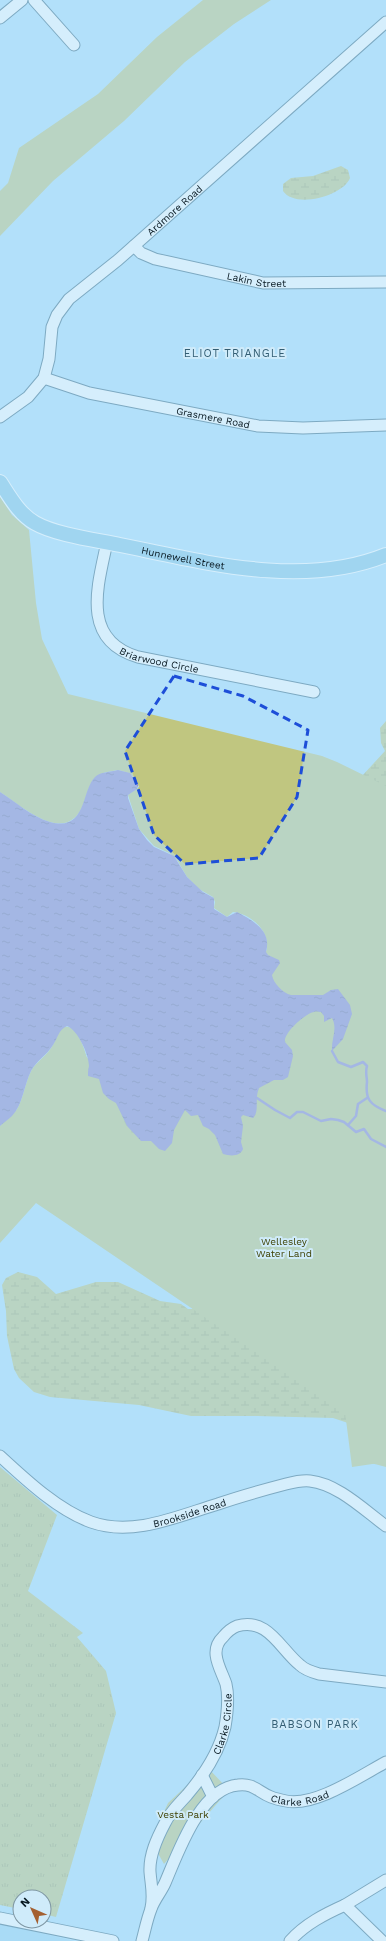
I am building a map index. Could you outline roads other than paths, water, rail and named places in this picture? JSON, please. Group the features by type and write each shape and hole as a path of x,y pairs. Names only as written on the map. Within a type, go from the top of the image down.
{"main road":[{"name":"Hunnewell Street","path":"0,482 19,510 36,523 52,530 218,565 277,570 349,567 370,562 386,555"}],"street":[{"path":"0,18 22,0"},
{"path":"34,0 74,45"},
{"name":"Ardmore Road","path":"0,417 28,397 44,378 48,365 50,334 57,315 74,295 103,273 134,246 386,22"},
{"name":"Lakin Street","path":"134,246 141,253 155,259 258,282 286,284 386,282"},
{"name":"Grasmere Road","path":"44,378 89,393 258,426 303,428 386,425"},
{"name":"Briarwood Circle","path":"107,542 97,589 97,614 105,634 121,650 138,657 314,692"},
{"name":"Brookside Road","path":"0,1456 56,1502 91,1522 120,1528 147,1525 286,1484 309,1481 322,1483 332,1488 386,1526"},
{"name":"Clarke Circle","path":"151,1908 153,1888 150,1871 154,1847 172,1811 202,1775 220,1746 225,1725 227,1704 226,1685 218,1668 216,1649 219,1640 227,1632 236,1627 258,1625 266,1630 300,1666 310,1671 319,1674 386,1682"},
{"name":"Clarke Road","path":"142,1941 151,1908 162,1891 183,1840 200,1813 213,1797 225,1788 238,1785 254,1786 270,1797 288,1801 303,1801 337,1788 386,1762"},
{"path":"202,1775 213,1797"},
{"path":"290,1941 310,1923 329,1912 345,1906 386,1880"},
{"path":"345,1906 382,1941"},
{"path":"0,1918 113,1941"}],"water":[{"path":"118,770 130,773 138,785 137,789 128,795 128,798 139,829 147,840 154,847 174,856 187,877 203,892 214,898 214,909 227,917 237,912 250,919 264,932 267,945 266,952 268,955 279,960 280,963 272,975 274,981 279,987 291,995 323,995 331,990 338,989 350,1005 352,1014 343,1039 332,1051 334,1022 332,1018 324,1022 324,1016 321,1012 310,1013 291,1029 285,1038 285,1042 292,1050 293,1056 288,1077 283,1080 274,1080 259,1088 255,1115 253,1118 243,1115 241,1117 243,1126 241,1142 243,1149 242,1152 237,1155 223,1154 215,1135 203,1126 198,1115 191,1116 185,1110 174,1130 172,1143 165,1151 159,1149 151,1141 141,1141 127,1126 116,1103 103,1093 99,1079 88,1076 89,1061 85,1050 75,1032 67,1026 60,1032 51,1049 33,1067 19,1106 12,1116 0,1126 0,792 37,817 50,822 62,824 71,821 77,816 91,783 97,775"}],"waterway":[{"path":"332,1051 338,1062 351,1067 363,1062 367,1066 368,1097 372,1104 386,1111"},
{"path":"257,1098 290,1118 297,1112 303,1112 321,1121 331,1119 344,1122 356,1132 364,1129 371,1139 386,1147"},
{"path":"348,1125 356,1116 358,1104 367,1098"}],"district":[{"name":"ELIOT TRIANGLE","path":"235,353"},
{"name":"BABSON PARK","path":"315,1724"}],"park label":[{"name":"Wellesley Water Land","path":"284,1246"},
{"name":"Vesta Park","path":"183,1814"}]}
